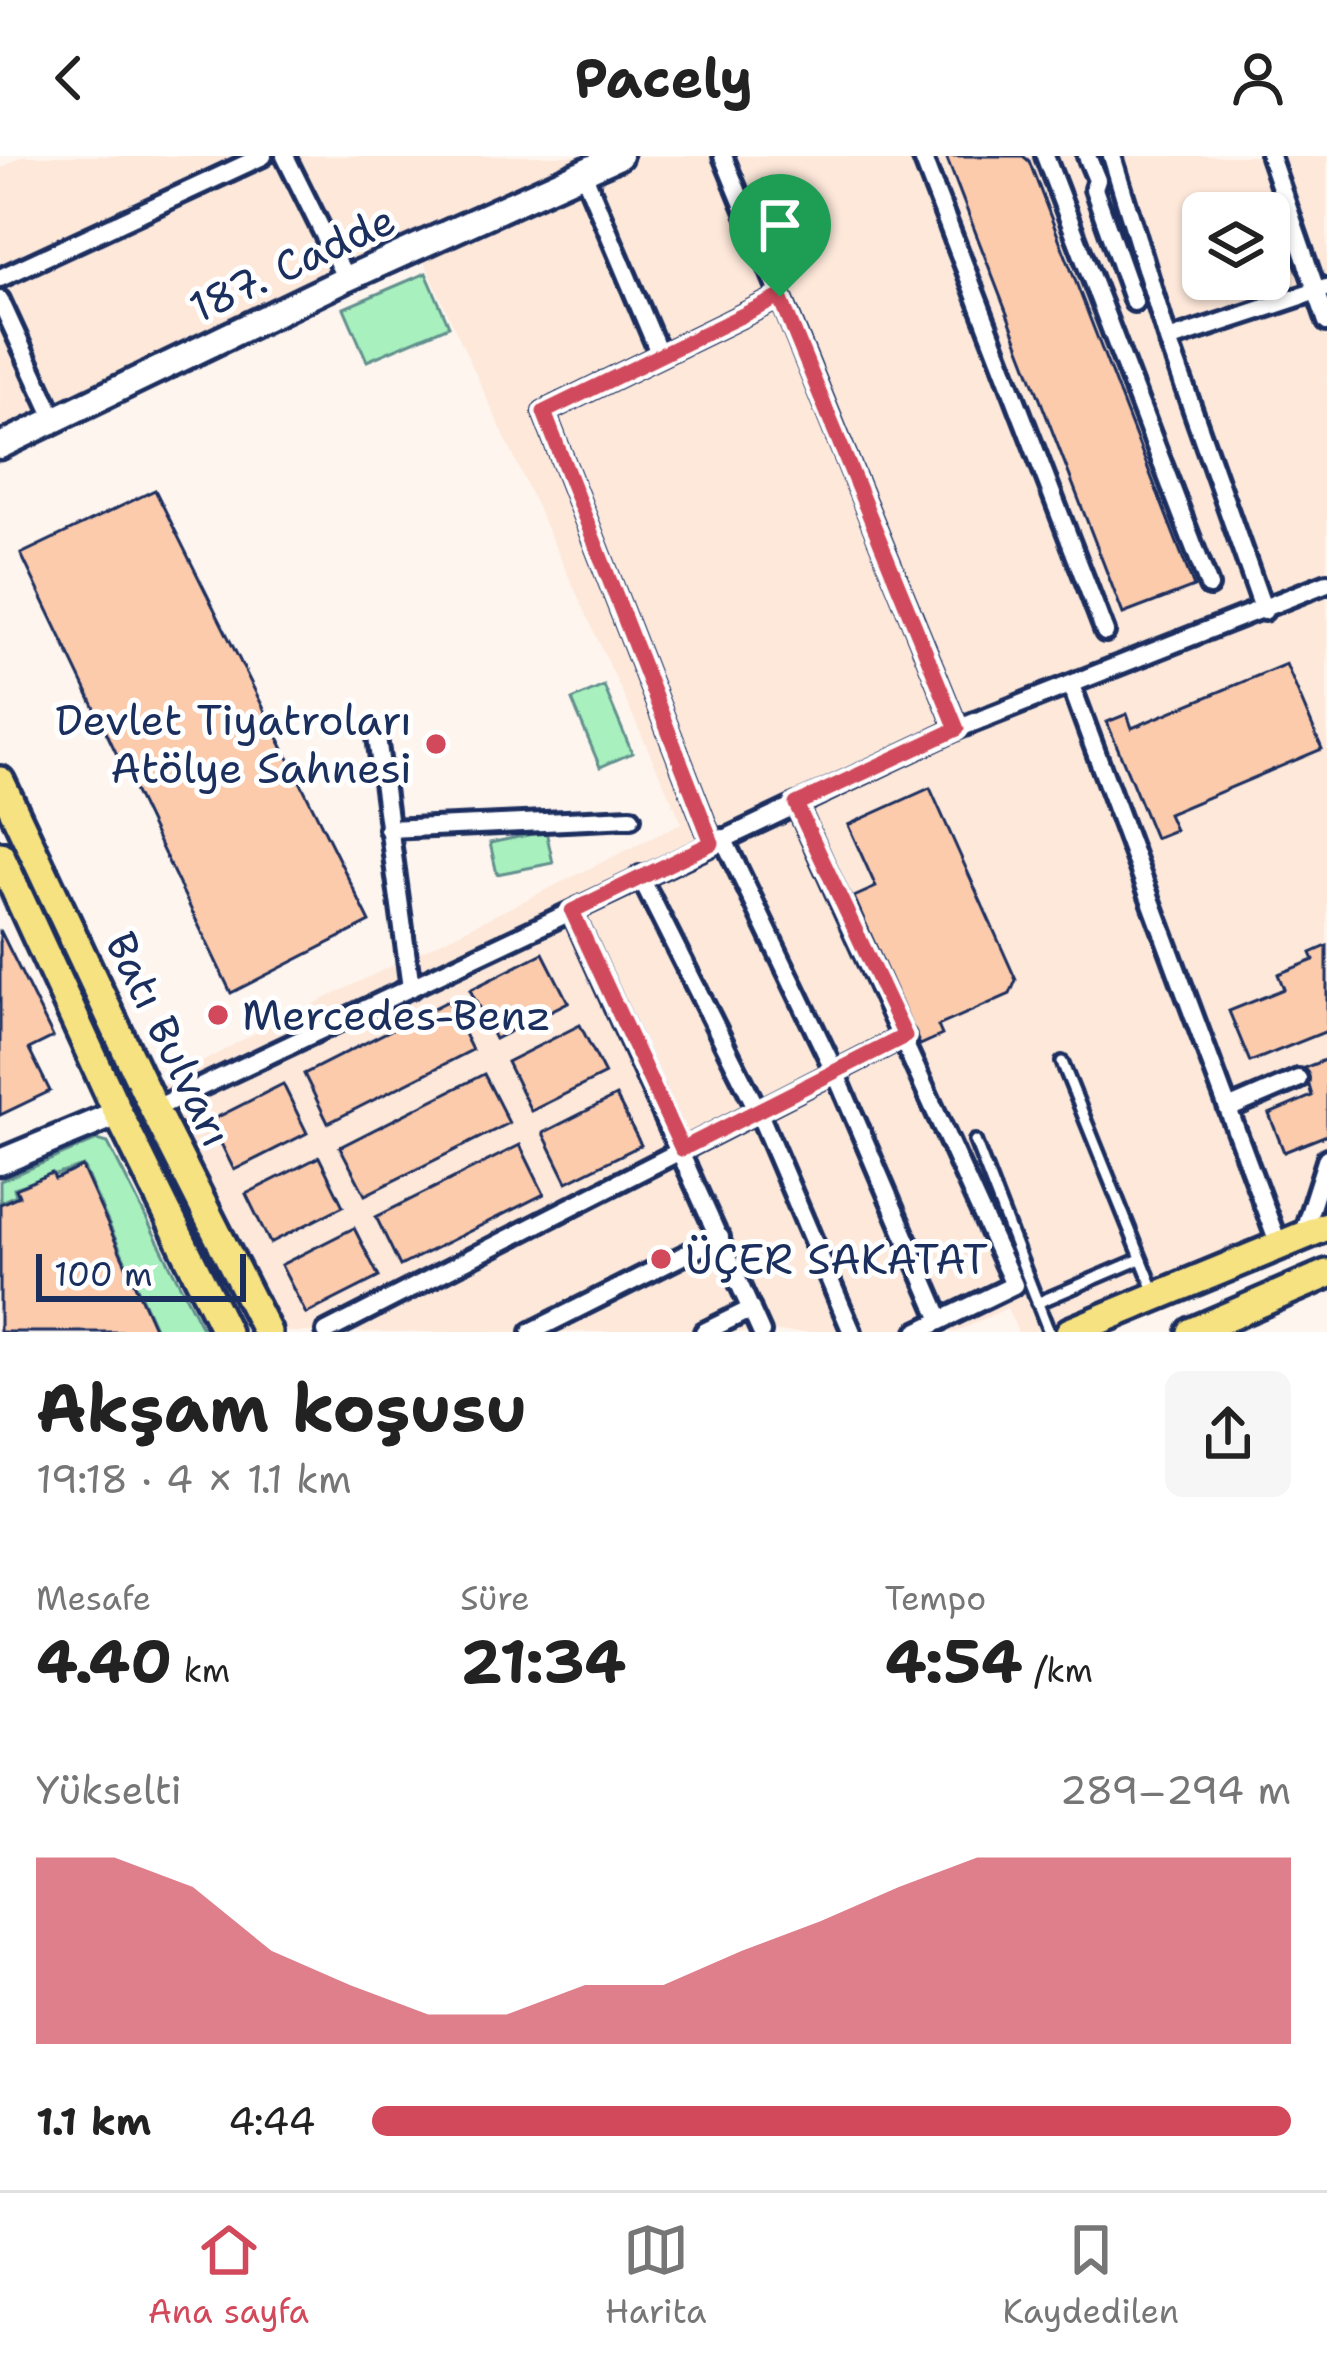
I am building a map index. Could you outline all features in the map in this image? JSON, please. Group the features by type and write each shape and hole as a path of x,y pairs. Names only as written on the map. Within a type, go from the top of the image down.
{"main road":[{"name":"187. Cadde","path":"0,446 346,279 619,156"},
{"name":"Batı Bulvarı","path":"0,781 154,1109 267,1332"},
{"name":"Batı Bulvarı","path":"0,856 118,1113 226,1332"},
{"path":"0,1162 118,1113"},
{"path":"1070,1332 1303,1236"},
{"path":"1192,1332 1327,1274"}],"street":[{"path":"0,278 263,156"},
{"path":"285,156 346,279"},
{"path":"723,156 957,729"},
{"path":"922,156 1105,632"},
{"path":"1045,156 1208,586"},
{"path":"1088,156 1097,180 1094,189 1134,302"},
{"path":"1112,156 1168,340 1264,610"},
{"path":"1270,156 1322,289 1327,322"},
{"path":"583,172 660,355"},
{"path":"1168,340 1322,289"},
{"path":"1105,314 1154,294"},
{"path":"780,297 544,412 717,841 835,1072 941,1320"},
{"path":"0,300 55,420"},
{"path":"154,1109 957,729 1327,583"},
{"path":"1071,685 1228,1108 1303,1236"},
{"path":"377,737 410,988"},
{"path":"796,804 1014,1285 917,1332"},
{"path":"388,829 631,818"},
{"path":"640,876 758,1111 852,1332"},
{"path":"572,911 761,1332"},
{"path":"326,1332 905,1036"},
{"path":"1228,1108 1298,1079"},
{"path":"1303,1236 1327,1158"},
{"path":"531,1332 720,1237"},
{"path":"704,1332 751,1309"}],"lane":[{"path":"1062,1062 1138,1260 1157,1296"},
{"path":"975,1141 1049,1332"},
{"path":"1037,1303 1138,1260"}],"shaded area":[{"path":"22,156 1327,156 1327,1211 1032,1332 1018,1332 1007,1308 956,1332 281,1332 160,1085 259,1031 682,823 423,259 0,431 0,169"}],"green space":[{"path":"426,273 449,326 367,361 344,308"},
{"path":"604,686 632,753 600,767 572,700"},
{"path":"546,831 553,863 497,874 490,843"},
{"path":"97,1140 108,1143 204,1332 157,1332 83,1166 14,1188 16,1195 0,1202 0,1181"}],"building":[{"path":"946,156 1023,156 1029,161 1194,587 1123,614"},
{"path":"155,490 370,922 231,993 21,554"},
{"path":"1286,664 1322,749 1168,814 1175,830 1155,838 1107,722 1127,714 1132,728"},
{"path":"930,788 1016,980 1010,994 938,1026 942,1035 920,1045 854,897 876,887 848,825"},
{"path":"0,930 53,1037 29,1049 50,1091 0,1115"},
{"path":"1327,946 1327,1031 1250,1062 1229,1011 1284,989 1278,974 1314,960 1311,953"},
{"path":"543,953 568,1002 495,1039 470,990"},
{"path":"448,1001 472,1050 328,1123 304,1074"},
{"path":"580,1025 605,1074 531,1111 507,1062"},
{"path":"1327,1059 1327,1135 1284,1152 1269,1114 1312,1096 1304,1068"},
{"path":"484,1074 509,1123 365,1195 340,1147"},
{"path":"283,1084 307,1133 234,1170 210,1121"},
{"path":"616,1096 641,1145 567,1182 543,1133"},
{"path":"520,1145 544,1194 400,1266 376,1217"},
{"path":"319,1157 343,1206 270,1243 246,1194"},
{"path":"82,1167 156,1332 0,1332 0,1204 19,1196 16,1189 52,1173 55,1179"},
{"path":"354,1228 379,1277 306,1314 281,1265"}],"place":[{"name":"Devlet Tiyatroları Atölye Sahnesi","path":"436,744"},
{"name":"Mercedes-Benz","path":"218,1015"},
{"name":"ÜÇER SAKATAT","path":"661,1259"}],"route":[{"path":"780,297 957,729 796,804 905,1036 682,1149 572,911 712,843 544,412 780,297"}]}
